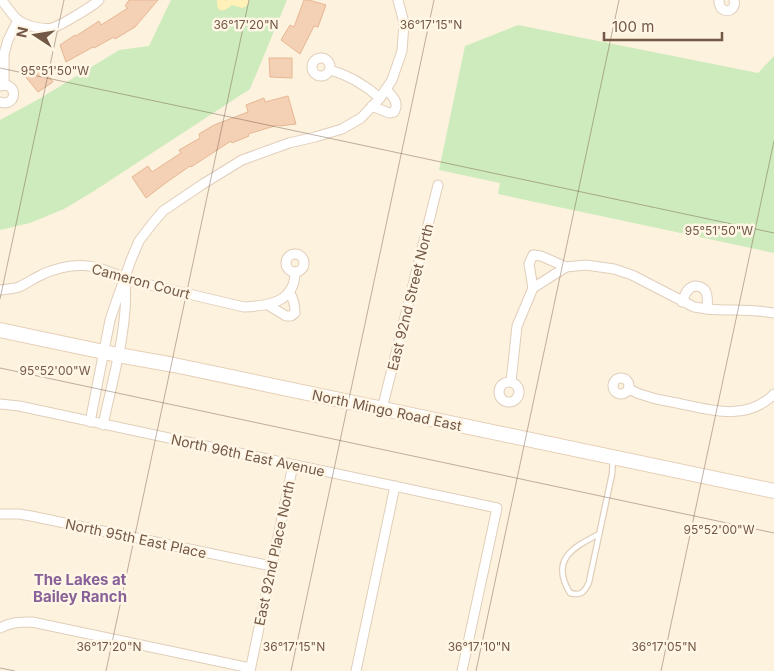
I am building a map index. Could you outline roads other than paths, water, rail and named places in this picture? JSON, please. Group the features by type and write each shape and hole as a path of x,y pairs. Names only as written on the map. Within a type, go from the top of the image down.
{"street":[{"path":"3,0 18,20 34,27 51,28 99,0"},
{"path":"103,425 111,354 110,320 131,260 140,241 163,211 202,184 242,160 289,143 342,129 361,118 380,98 392,80 402,51 404,23 398,0"},
{"path":"720,0 720,8 727,11 734,8 734,0"},
{"path":"0,102 9,102 14,96 12,88 2,86 4,54 8,40 18,20"},
{"path":"330,70 341,73 365,85 380,98"},
{"path":"372,106 389,113 394,112 397,106 396,100 386,89"},
{"name":"East 92nd Street North","path":"382,409 438,185"},
{"path":"534,288 529,264 532,255 541,256 566,267"},
{"name":"Cameron Court","path":"0,290 18,287 44,274 69,265 83,265 112,272 125,279 244,307 268,305 280,300 290,292"},
{"path":"511,382 517,326 534,288 566,267 586,265 614,269 647,282 694,307 719,310 757,310 774,313"},
{"path":"268,305 286,316 291,316 295,313 294,299 290,292 294,286 295,272"},
{"path":"90,422 126,298 125,279"},
{"path":"682,302 689,289 699,286 705,290 707,309"},
{"name":"North Mingo Road East","path":"0,330 774,491"},
{"path":"628,389 641,396 718,412 744,411 757,406 774,394"},
{"name":"North 96th East Avenue","path":"0,404 19,406 496,508 462,671"},
{"name":"East 92nd Place North","path":"250,670 293,465"},
{"path":"356,671 395,486"},
{"name":"North 95th East Place","path":"0,514 31,516 271,566"},
{"path":"0,628 18,622 32,622 250,670"}],"lane":[{"path":"599,534 580,544 564,560 565,586 570,593 582,593 586,589 593,567 612,474 613,457"}],"district":[{"name":"The Lakes at Bailey Ranch","path":"80,588"}]}
